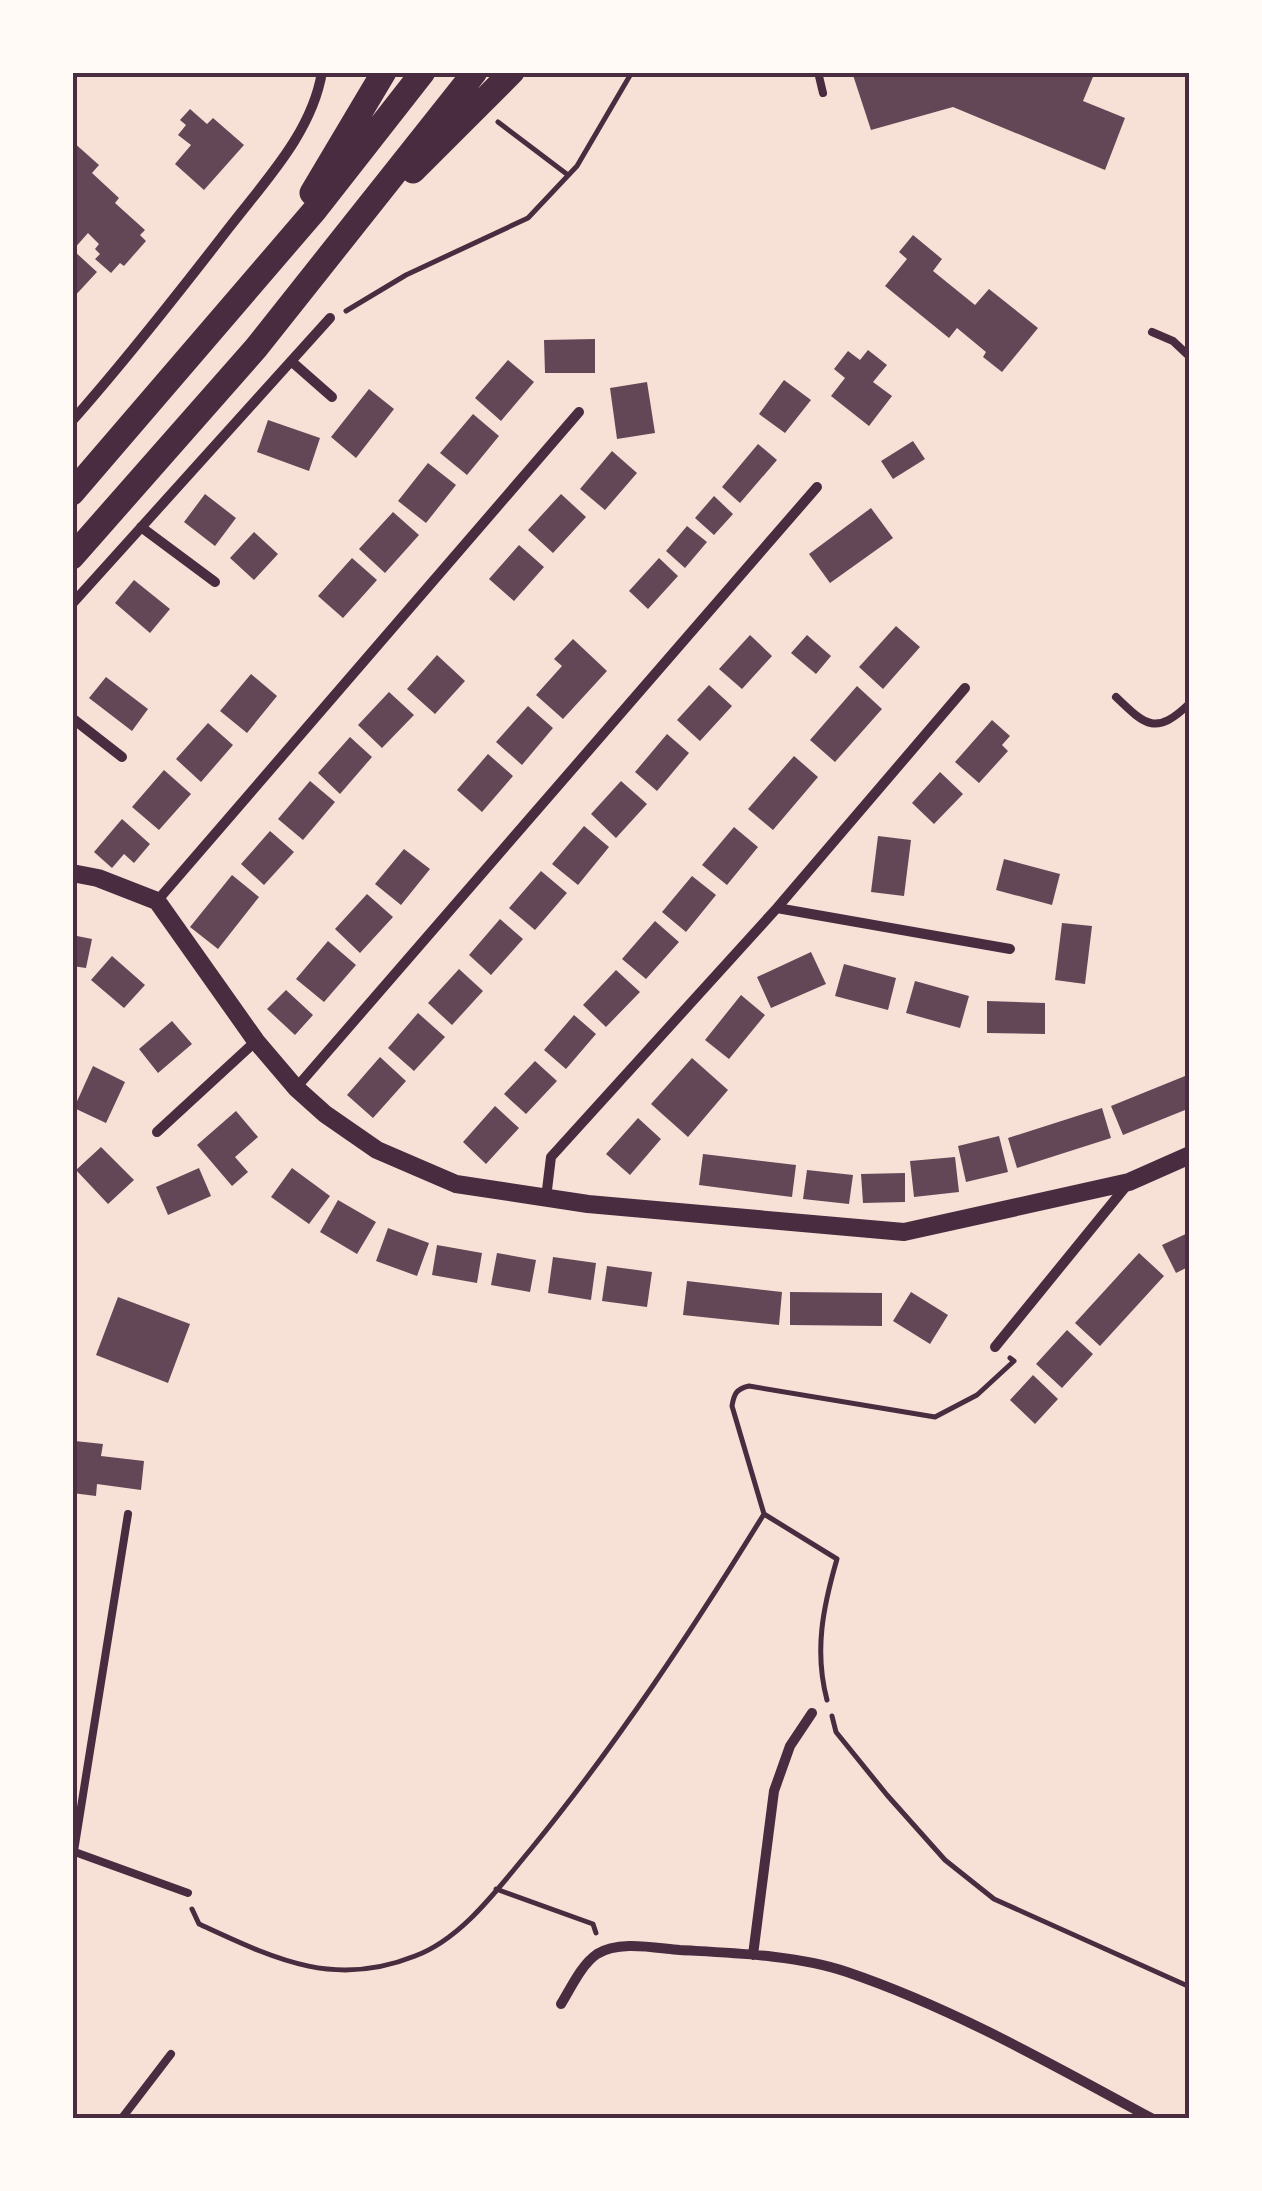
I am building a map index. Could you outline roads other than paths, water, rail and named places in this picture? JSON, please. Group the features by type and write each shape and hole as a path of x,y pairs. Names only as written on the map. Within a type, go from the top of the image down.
{"highway":[{"path":"274,257 384,72"},
{"path":"72,493 315,210 423,72"},
{"path":"72,556 256,348 475,72"},
{"path":"348,233 512,72"}],"street":[{"path":"72,421 139,345 280,160 318,96 322,72"},
{"path":"72,604 330,318"},
{"path":"291,361 332,398"},
{"path":"156,901 579,412"},
{"path":"296,1088 818,487"},
{"path":"141,528 215,582"},
{"path":"546,1198 552,1157 778,908 964,688"},
{"path":"72,718 122,757"},
{"path":"72,873 98,878 156,901 256,1041 296,1088 325,1114 377,1150 456,1184 546,1198 904,1232 1129,1182 1190,1155"},
{"path":"778,908 1010,949"},
{"path":"156,1132 256,1041"},
{"path":"995,1347 1129,1182"},
{"path":"753,1955 774,1790 790,1746 812,1713"},
{"path":"561,2004 586,1965 611,1949 753,1955 844,1971 1007,2040 1150,2118"}],"lane":[{"path":"818,72 823,93"},
{"path":"1152,332 1173,341 1190,357"},
{"path":"1116,697 1142,723 1160,725 1190,704"},
{"path":"128,1514 73,1851 188,1892"},
{"path":"122,2118 171,2054"}]}
